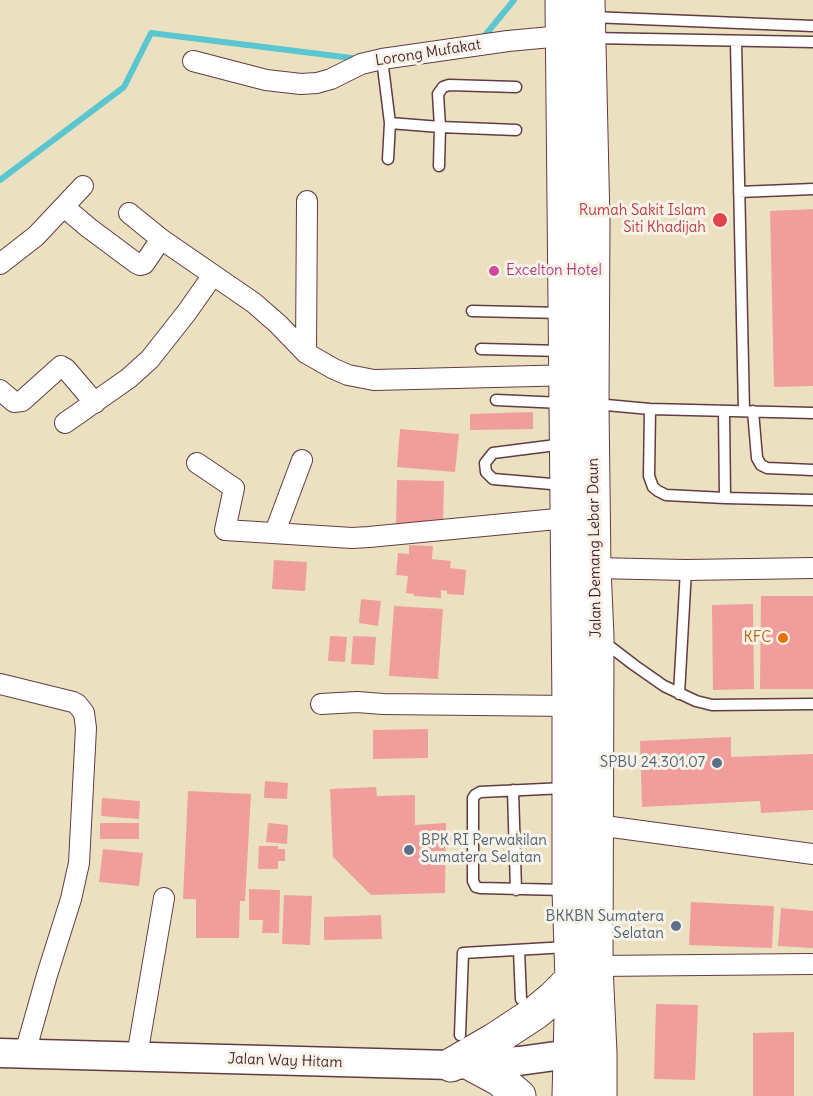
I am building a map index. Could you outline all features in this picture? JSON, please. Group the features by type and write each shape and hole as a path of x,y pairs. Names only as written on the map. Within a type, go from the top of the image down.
{"highway":[{"name":"Jalan Demang Lebar Daun","path":"578,18 565,313 577,388 594,568 597,637 583,824 584,972 585,1053 600,1096"},
{"name":"Jalan Demang Lebar Daun","path":"578,18 593,222 577,388 567,444 568,788 583,824 569,890 571,946 584,972"},
{"path":"462,1055 494,1040 535,1012 584,972"},
{"name":"Jalan Demang Lebar Daun","path":"569,1096 585,1053"},
{"path":"462,1055 499,1079 519,1096"}],"street":[{"name":"Lorong Mufakat","path":"193,61 266,80 301,84 317,83 331,79 361,64 508,41 578,18"},
{"path":"0,264 36,236 83,186"},
{"path":"306,353 307,201"},
{"path":"64,207 140,265 144,264 161,239"},
{"path":"129,213 161,239 254,303 306,353 348,375 374,380 577,388"},
{"path":"65,423 129,378 150,359 213,275"},
{"path":"0,390 14,402 22,401 61,366 94,403"},
{"path":"275,532 302,460"},
{"path":"197,463 234,488 225,530 352,538 567,518"},
{"path":"594,568 686,570 813,568"},
{"path":"0,684 77,704 84,713 86,728 79,863 71,899 47,975 13,1053"},
{"path":"321,704 357,702 569,706"},
{"path":"583,824 813,854"},
{"path":"137,1056 164,898"},
{"path":"584,972 811,964"},
{"name":"Jalan Way Hitam","path":"13,1053 137,1056 462,1055 519,1061 585,1053"}],"lane":[{"path":"578,18 813,26"},
{"path":"578,18 629,38 813,42"},
{"path":"736,42 739,192 748,411 757,458 761,465 767,468 813,470"},
{"path":"382,59 390,123 388,159"},
{"path":"439,166 438,94 443,87 449,85 516,87"},
{"path":"390,123 516,130"},
{"path":"739,192 813,189"},
{"path":"472,311 565,313"},
{"path":"481,349 577,388 650,409 813,413"},
{"path":"496,400 577,388"},
{"path":"650,409 649,476 653,487 658,491 666,495 813,500"},
{"path":"724,411 724,498"},
{"path":"567,444 493,453 485,464 486,472 493,479 567,486"},
{"path":"679,694 686,570"},
{"path":"597,637 634,665 679,694 696,701 712,705 813,704"},
{"path":"568,788 477,793 473,798 472,881 480,888 569,890"},
{"path":"513,790 516,890"},
{"path":"462,1055 463,953 571,946"},
{"path":"519,950 521,999"}],"building":[{"path":"813,209 813,386 774,387 770,211"},
{"path":"533,412 533,429 470,430 470,414"},
{"path":"400,429 459,434 455,472 397,467"},
{"path":"397,480 444,481 443,527 396,526"},
{"path":"409,545 433,546 432,559 451,561 450,568 466,570 464,595 447,594 447,591 441,590 441,598 414,596 414,594 406,593 408,576 396,575 398,553 409,554"},
{"path":"274,560 307,562 305,591 272,589"},
{"path":"761,596 813,596 813,689 760,689"},
{"path":"361,599 381,601 378,626 359,623"},
{"path":"753,604 754,689 713,690 712,605"},
{"path":"394,606 443,609 438,679 389,676"},
{"path":"330,636 347,637 345,662 328,661"},
{"path":"353,636 376,637 374,665 351,664"},
{"path":"428,729 428,758 373,759 373,730"},
{"path":"731,737 731,757 813,754 813,810 761,813 760,801 642,807 640,741"},
{"path":"265,781 288,783 287,799 264,798"},
{"path":"376,787 377,796 415,795 415,825 446,823 445,893 371,895 333,857 330,789"},
{"path":"188,791 251,794 245,901 240,901 239,938 196,938 196,899 183,899"},
{"path":"102,798 140,801 139,819 101,816"},
{"path":"100,823 139,823 139,839 100,839"},
{"path":"268,823 288,825 287,844 266,842"},
{"path":"259,846 278,846 278,849 285,849 285,861 278,861 278,869 258,869"},
{"path":"103,849 143,853 139,886 99,882"},
{"path":"249,889 280,890 279,933 262,933 263,920 249,920"},
{"path":"284,895 312,896 310,945 282,944"},
{"path":"691,902 774,906 772,948 689,945"},
{"path":"781,908 813,911 813,948 778,946"},
{"path":"381,915 382,939 324,940 324,917"},
{"path":"656,1004 698,1005 695,1080 654,1079"},
{"path":"794,1032 794,1096 753,1096 753,1033"}],"waterway":[{"path":"482,39 514,0"},
{"path":"0,180 124,87 151,33 360,59"}],"place":[{"name":"Rumah Sakit Islam Siti Khadijah","path":"720,220"},
{"name":"Excelton Hotel","path":"494,271"},
{"name":"KFC","path":"783,638"},
{"name":"SPBU 24.301.07","path":"717,763"},
{"name":"BPK RI Perwakilan Sumatera Selatan","path":"409,850"},
{"name":"BKKBN Sumatera Selatan","path":"676,926"}]}
